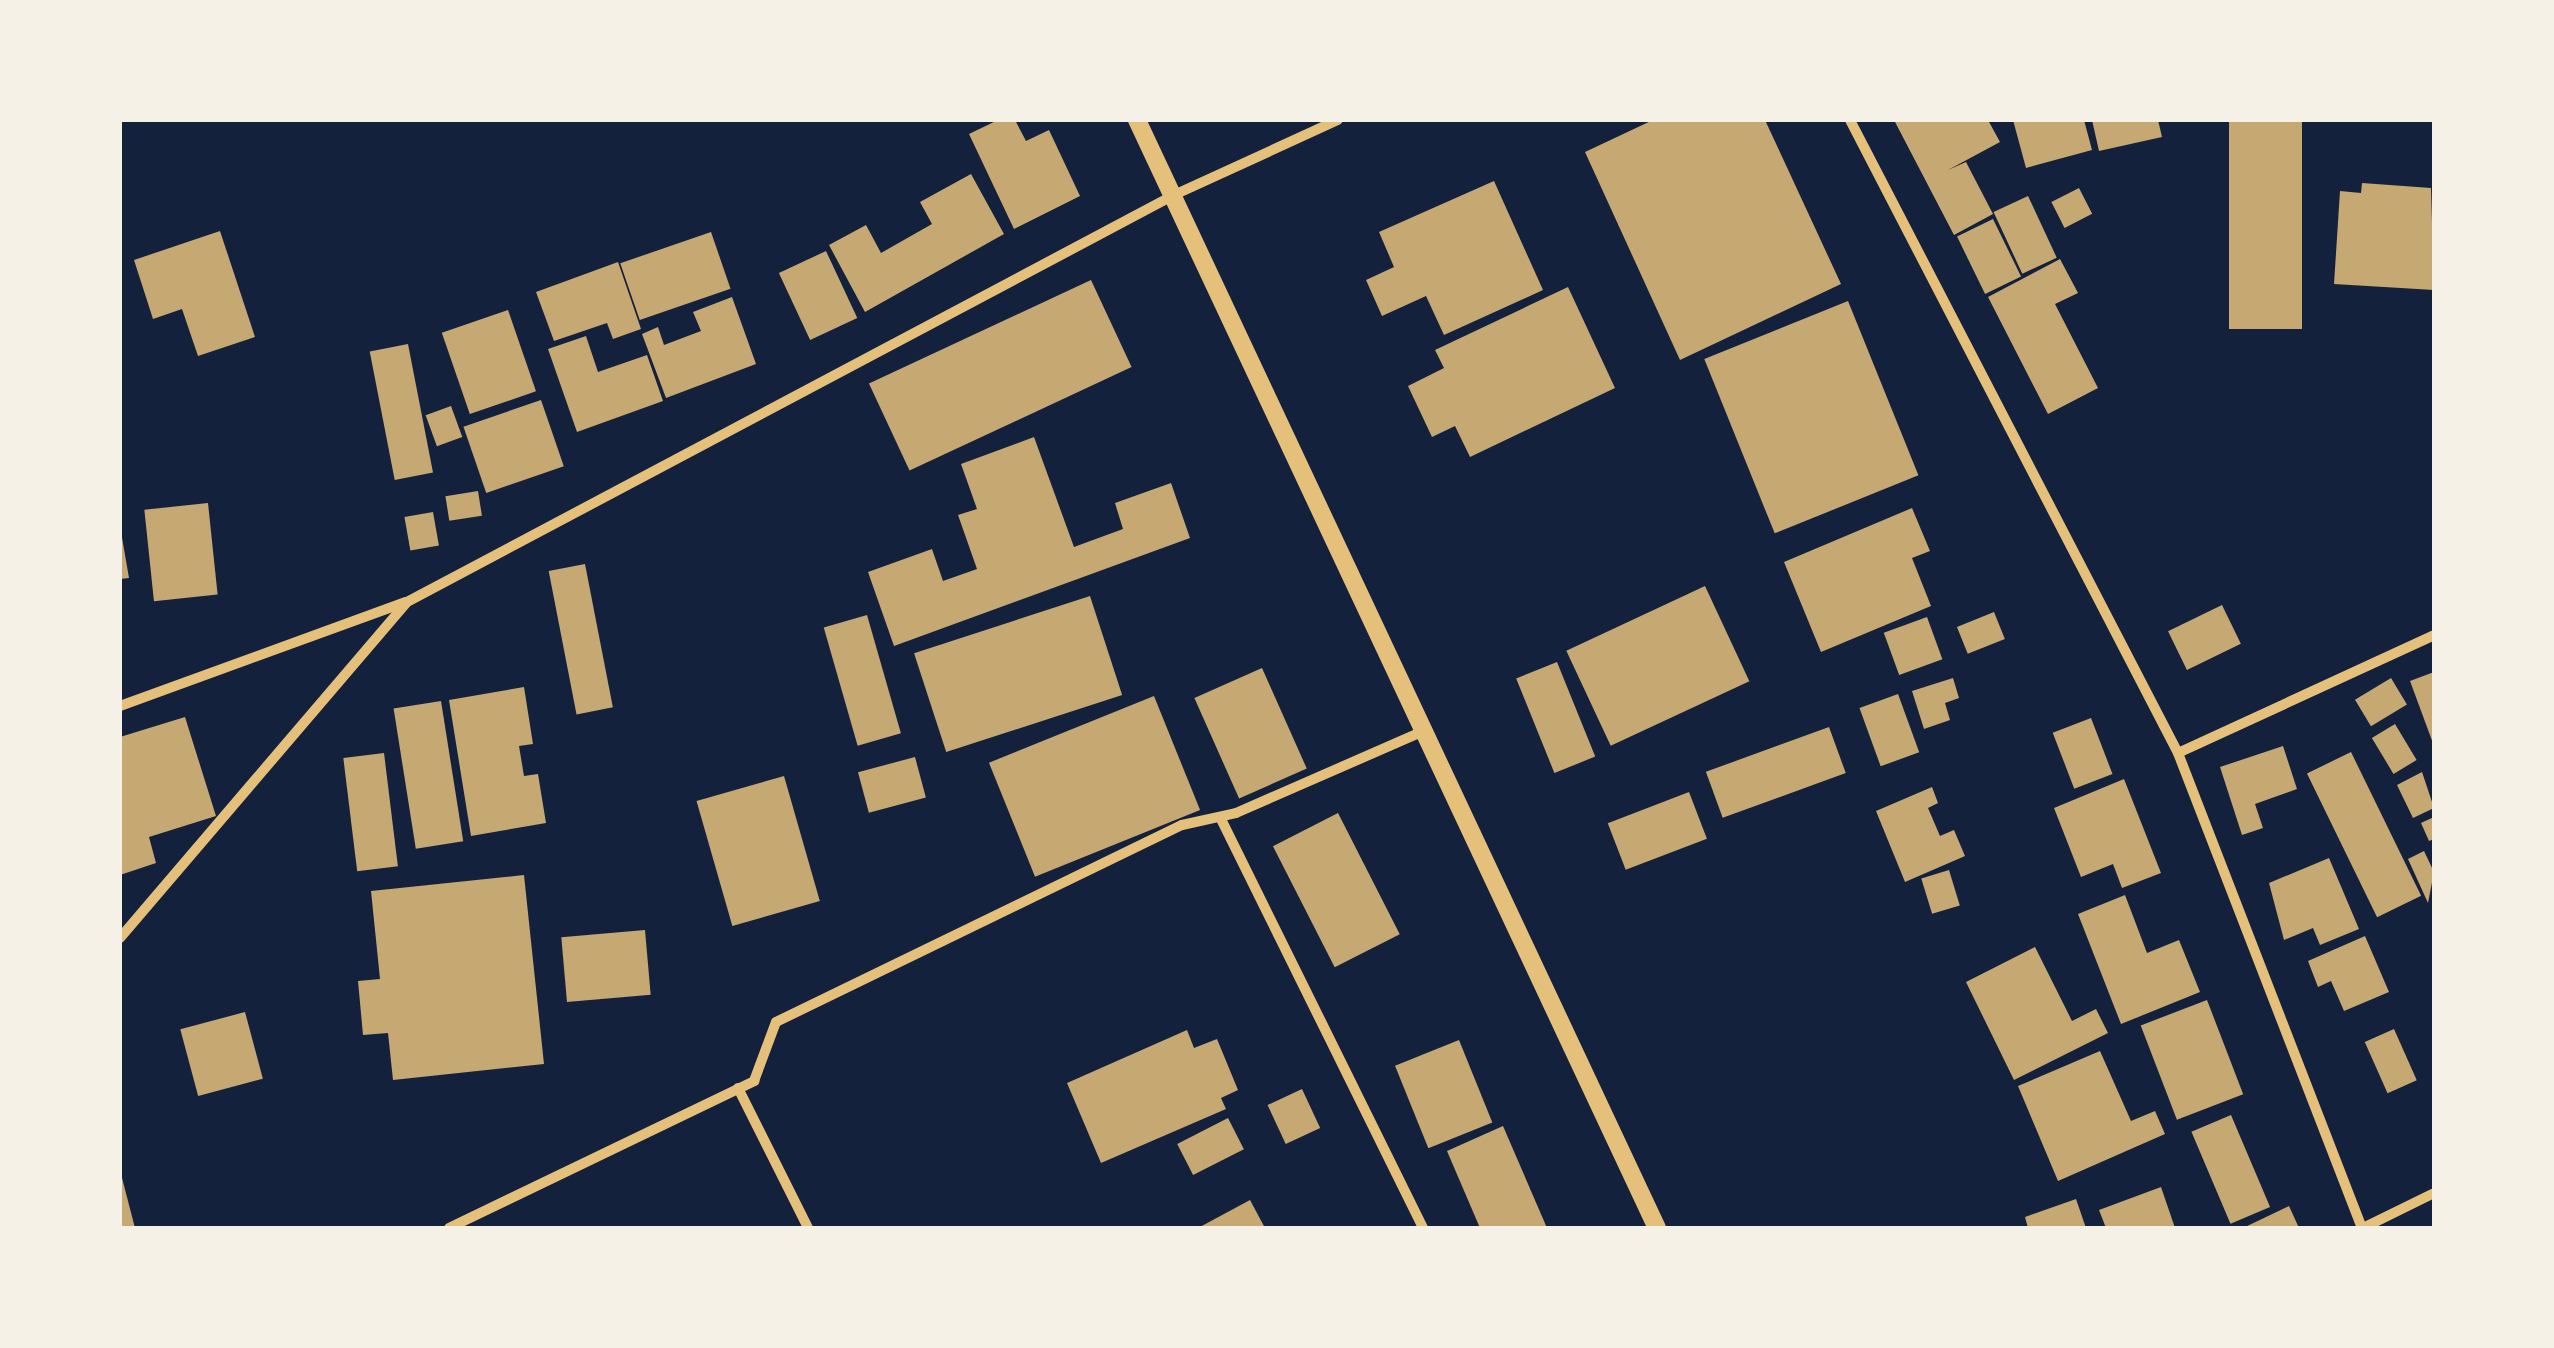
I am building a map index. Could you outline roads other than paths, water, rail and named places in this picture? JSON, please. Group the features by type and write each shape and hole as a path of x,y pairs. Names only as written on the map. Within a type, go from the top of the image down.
{"street":[{"path":"1137,120 1657,1228"},
{"path":"120,706 407,602 1174,195 1338,120"},
{"path":"1850,120 2178,752 2363,1228 2434,1193"},
{"path":"120,938 407,602"},
{"path":"2178,752 2434,635"},
{"path":"449,1228 754,1081 776,1022 1182,825 1220,817 1424,730"},
{"path":"1220,817 1423,1228"},
{"path":"738,1088 808,1228"}]}
